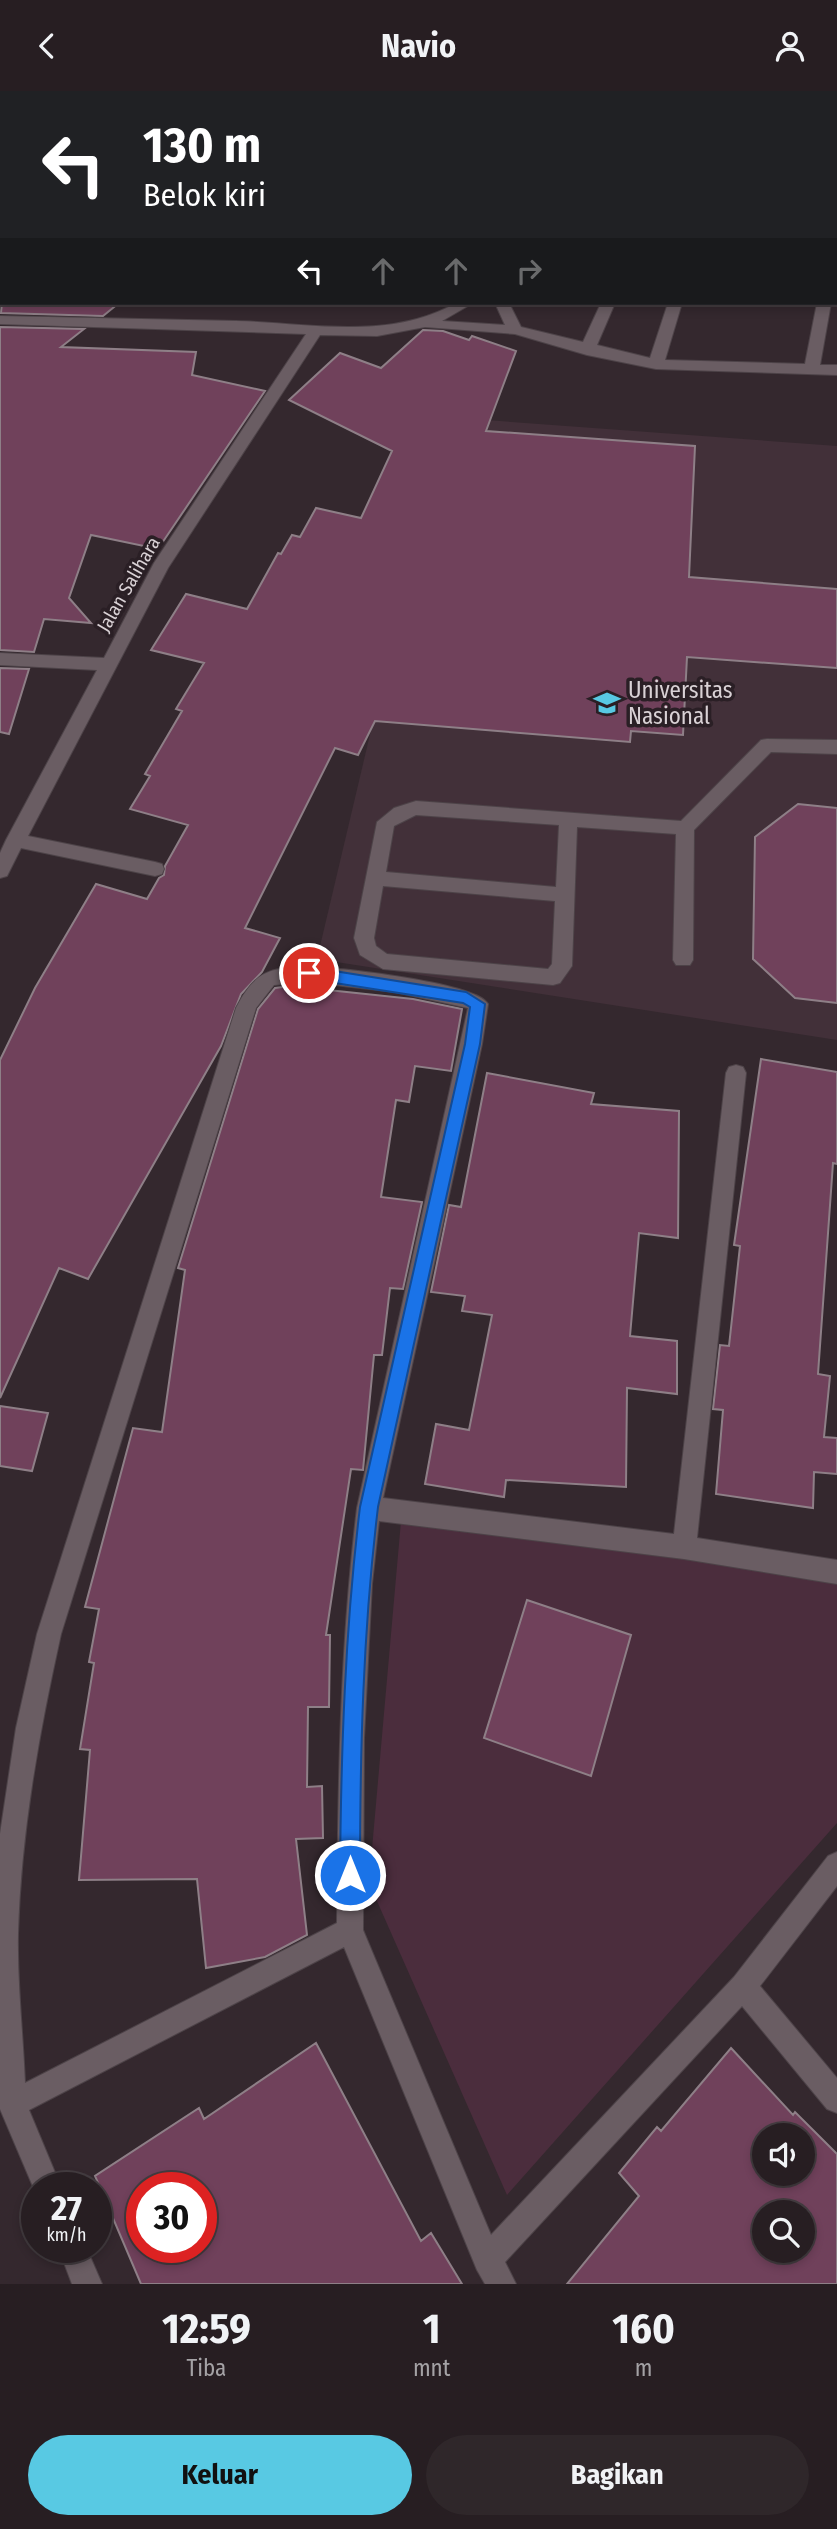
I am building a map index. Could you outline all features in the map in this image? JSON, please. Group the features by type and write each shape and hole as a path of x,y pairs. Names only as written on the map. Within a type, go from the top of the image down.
{"street":[{"path":"421,324 446,317 463,305"},
{"path":"503,305 515,330"},
{"path":"587,349 607,305"},
{"path":"656,365 675,305"},
{"path":"812,367 824,305"},
{"path":"0,320 281,327 316,331 421,324 515,330 656,365 812,367 837,370"},
{"name":"Jalan Salihara","path":"0,871 8,849 160,566 316,331"},
{"path":"0,659 108,664"},
{"path":"683,960 685,828 767,745 837,747"},
{"path":"568,819 562,965 553,977 383,961 367,950 364,938 386,822 400,813 416,808 568,819 685,828"},
{"path":"8,849 155,869"},
{"path":"376,877 565,895"},
{"path":"41,2172 12,2104 5,1935 11,1847 28,1728 49,1634 246,1009 254,992 268,980 309,973 466,998 478,1004 472,1044 369,1507 360,1584 351,1738 350,1930 487,2260 501,2284"},
{"path":"684,1547 736,1073"},
{"path":"369,1507 684,1547 837,1572"},
{"path":"487,2260 743,1986 837,1864"},
{"path":"12,2104 350,1930"},
{"path":"743,1986 837,2099"},
{"path":"79,2263 88,2284"}],"shaded area":[{"name":"Universitas Nasional","path":"445,417 837,446 837,1040 317,959"},
{"path":"402,1510 837,1578 837,1823 507,2195 369,1883"}],"building":[{"path":"2,305 117,305 103,316 1,313"},
{"path":"0,327 84,329 61,347 196,352 192,375 265,391 158,549 91,535 69,598 91,623 44,619 34,652 0,650"},
{"path":"423,330 443,331 469,340 472,336 516,351 486,431 695,446 689,577 837,589 837,668 687,657 683,735 631,731 630,742 375,721 358,755 335,748 245,928 280,938 262,972 241,994 221,1046 88,1279 59,1268 0,1398 0,1060 35,988 96,884 147,899 159,878 164,875 165,866 188,825 130,809 150,776 145,774 182,711 176,709 204,663 151,650 186,594 247,609 278,553 281,554 292,535 300,537 316,508 361,518 392,451 289,400 340,353 381,368"},
{"path":"0,668 29,669 9,734 0,732"},
{"path":"798,804 837,808 837,1003 795,998 753,959 755,837"},
{"path":"290,986 413,999 462,1009 451,1071 415,1066 409,1102 396,1100 381,1197 422,1202 403,1289 390,1288 382,1355 374,1355 363,1470 351,1469 326,1635 330,1635 329,1707 308,1707 307,1787 322,1786 323,1838 296,1839 307,1935 265,1957 206,1968 197,1879 79,1880 90,1750 80,1749 94,1663 89,1662 99,1609 85,1607 133,1428 162,1432 185,1270 178,1268 258,1009 275,988"},
{"path":"761,1059 837,1072 837,1164 833,1163 818,1374 830,1376 824,1437 837,1438 837,1474 814,1472 813,1508 716,1494 723,1410 713,1409 720,1345 729,1346 740,1246 734,1245"},
{"path":"487,1073 594,1093 591,1104 679,1111 678,1238 639,1233 630,1336 677,1341 677,1394 627,1388 626,1487 506,1480 504,1497 425,1484 436,1424 469,1430 492,1315 462,1311 465,1296 431,1292 449,1205 461,1207"},
{"path":"0,1406 48,1413 32,1471 0,1466"},
{"path":"527,1600 631,1635 591,1776 484,1738"},
{"path":"316,2043 421,2241 431,2233 462,2284 141,2284 132,2263 217,2263 217,2172 126,2172 126,2249 112,2216 112,2172 101,2172 199,2108 204,2119"},
{"path":"731,2048 793,2115 795,2112 806,2123 752,2123 752,2186 815,2186 815,2132 837,2154 837,2284 567,2284 639,2196 619,2173 657,2127 661,2131"}],"place":[{"name":"Universitas Nasional","path":"607,703"}],"route":[{"path":"309,973 443,993 474,1000 478,1004 472,1044 369,1507 360,1584 351,1738 350,1875"}]}
